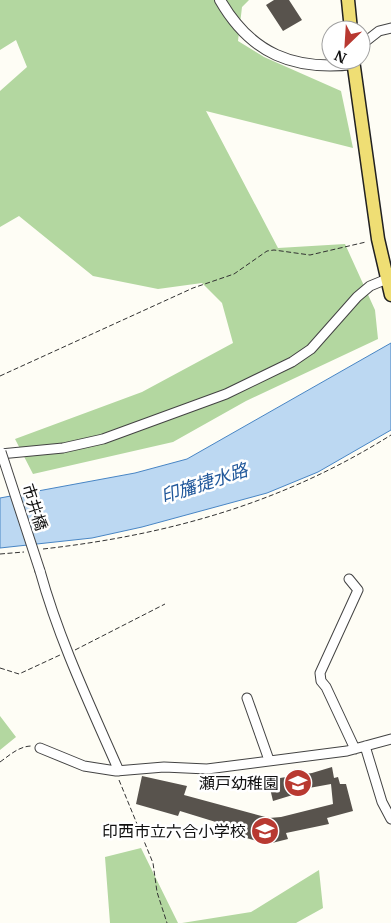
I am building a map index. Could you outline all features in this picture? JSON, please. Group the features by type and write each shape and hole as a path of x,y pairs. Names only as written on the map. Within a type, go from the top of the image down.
{"main road":[{"path":"348,0 350,20"},
{"path":"354,70 378,239 391,295"}],"street":[{"path":"220,0 238,26 251,39 278,56 305,66 321,67"},
{"path":"371,38 380,31 391,28"},
{"path":"1,453 63,448 103,439 226,394 292,362 311,348 357,297 370,286 387,279"},
{"name":"市井橋","path":"1,453 49,603 117,771"},
{"path":"349,578 358,590 320,673 321,681 326,687 355,749"},
{"path":"248,698 269,760"},
{"path":"40,748 84,766 117,771 164,767 216,768 355,749 391,739"},
{"path":"365,746 382,802 391,819"}],"path":[{"path":"0,376 193,288 234,274 267,252 274,250 310,255 378,239"},
{"path":"43,550 132,536 228,513 326,472 391,435"},
{"path":"0,554 25,552"},
{"path":"0,668 19,674 68,653 165,604"},
{"path":"0,762 26,746 40,748"},
{"path":"117,771 124,797 153,863 157,892 167,923"}],"green space":[{"path":"0,0 249,0 242,7 238,41 264,57 341,91 353,148 206,111 278,248 345,244 375,310 378,339 246,401 173,442 33,474 15,439 142,392 233,343 222,303 202,283 158,289 93,276 19,216 0,227 0,91 27,67 16,40 0,50"},
{"path":"0,716 16,737 0,750"},
{"path":"141,848 178,923 110,923 105,857"},
{"path":"319,870 323,908 296,923 182,923 251,912"}],"water":[{"name":"印旛捷水路","path":"391,343 391,430 318,472 267,493 142,527 92,538 0,548 0,498 135,473 187,459"}],"building":[{"path":"274,0 289,0 302,20 283,31 266,5"},
{"path":"332,767 334,778 338,777 340,784 346,784 353,811 327,818 329,824 286,833 288,839 268,844 243,837 245,831 180,811 178,816 136,804 142,776 187,786 184,795 269,818 281,817 333,804 331,784 309,788 309,790 273,801 267,776 278,774 280,778 312,773"}],"place":[{"name":"瀬戸幼稚園","path":"298,783"},
{"name":"印西市立六合小学校","path":"265,831"}]}
